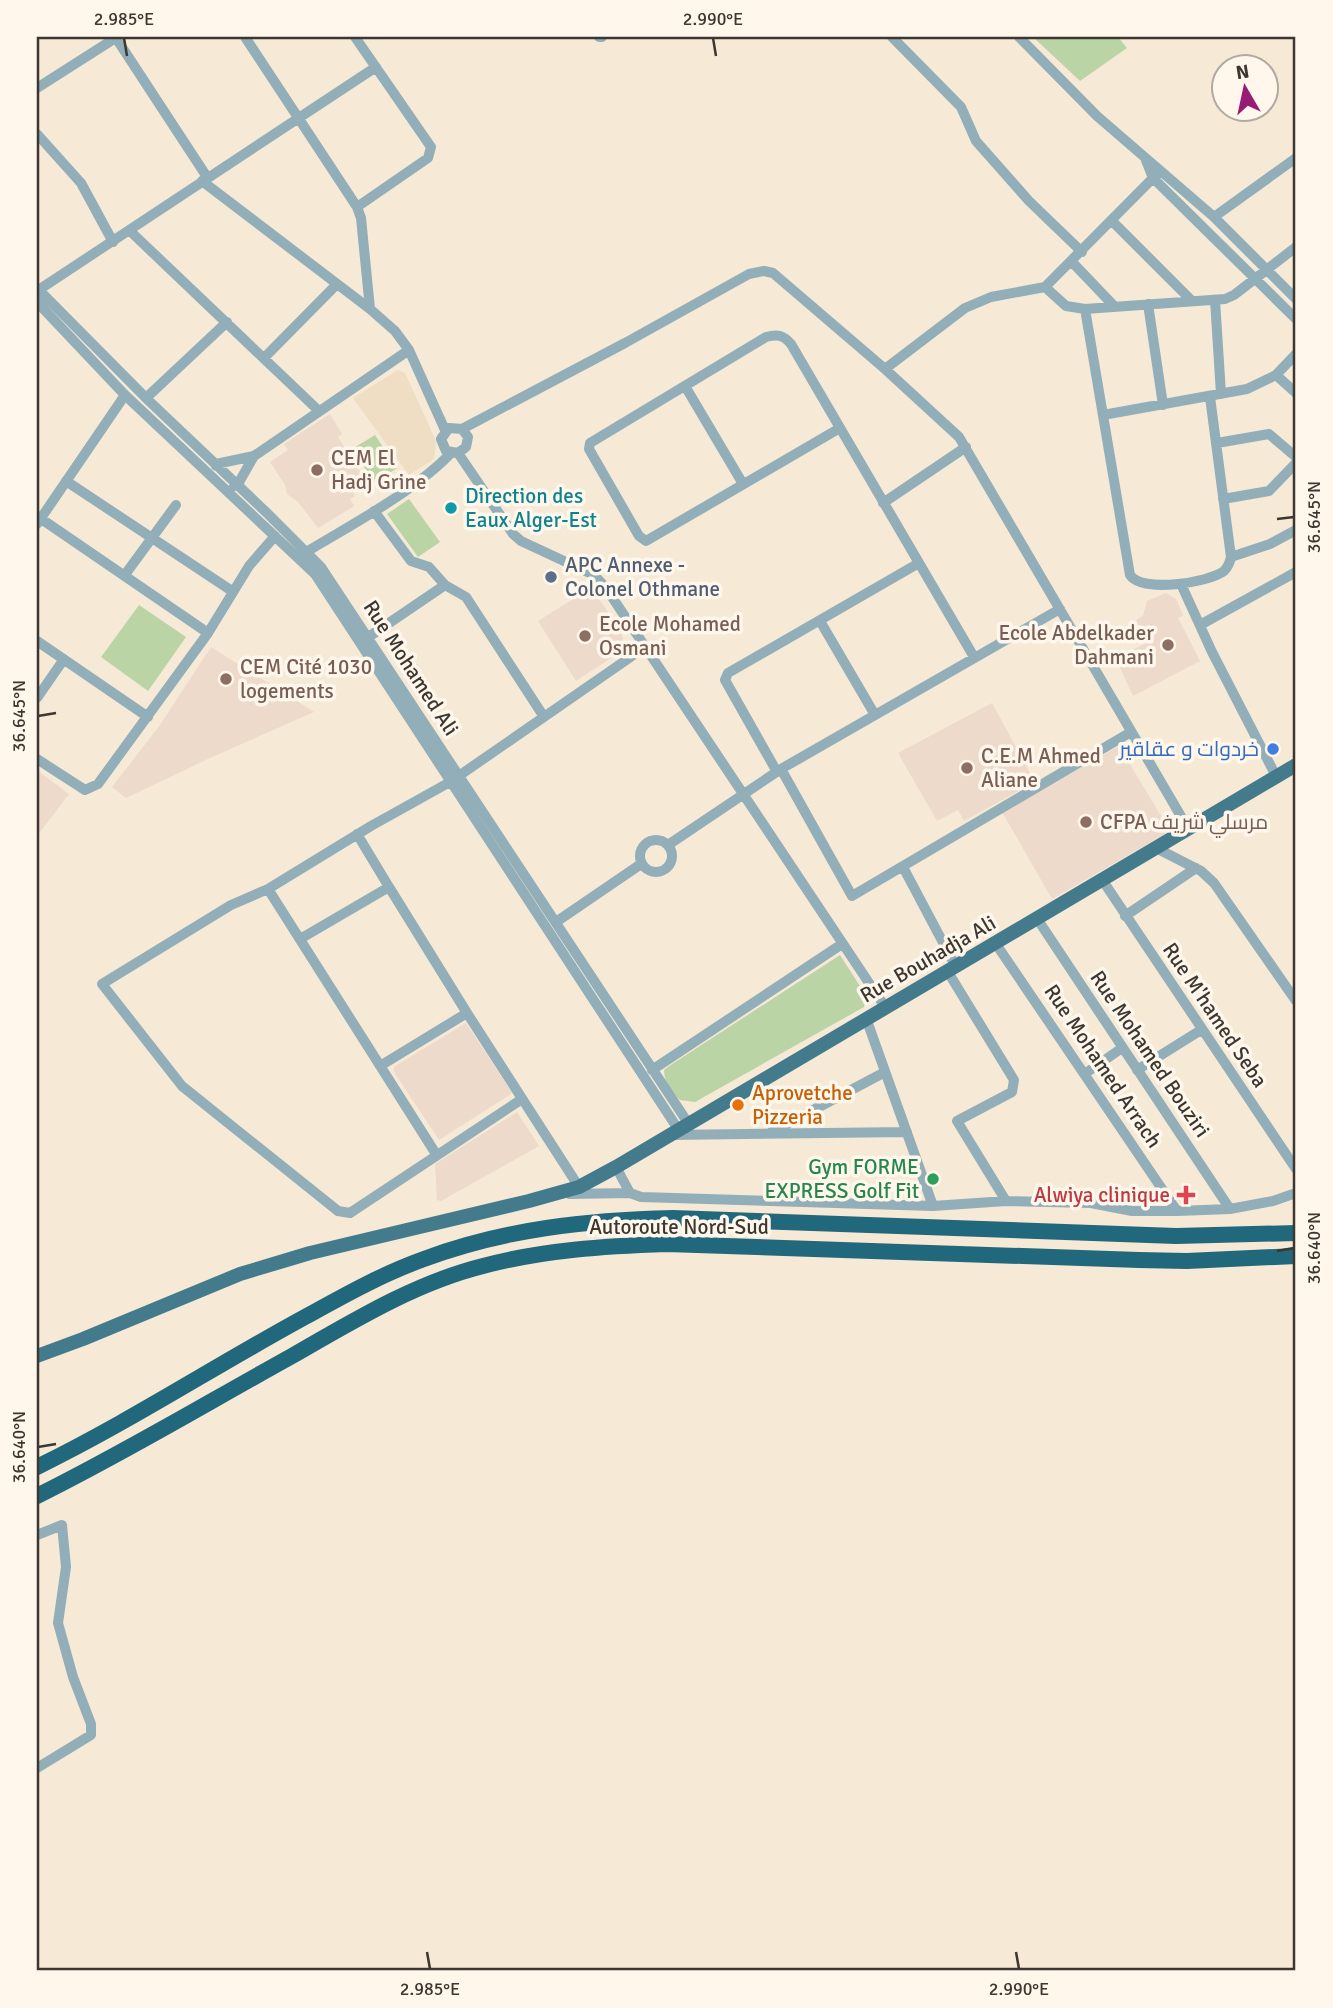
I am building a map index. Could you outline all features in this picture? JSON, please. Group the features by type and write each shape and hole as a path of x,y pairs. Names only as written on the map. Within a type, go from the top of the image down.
{"highway":[{"name":"Autoroute Nord-Sud","path":"37,1467 349,1292 423,1259 558,1225 673,1218 1176,1236 1296,1233"},
{"name":"Autoroute Nord-Sud","path":"37,1496 91,1469 400,1297 481,1266 522,1257 618,1245 667,1244 1187,1261 1296,1256"}],"main road":[{"name":"Rue Bouhadja Ali","path":"37,1356 240,1273 310,1253 579,1187 1038,920 1296,765"}],"street":[{"path":"37,88 116,37 205,179 395,331 409,350 446,430"},
{"path":"245,37 357,207 361,218 370,309"},
{"path":"355,37 431,147 428,158 357,207"},
{"path":"893,37 961,107 976,141 1029,201 1082,252"},
{"path":"1019,37 1097,116 1144,155 1156,174 1296,318"},
{"path":"37,289 130,231 376,67"},
{"path":"37,134 81,183 113,242"},
{"path":"1214,217 1296,158"},
{"path":"1156,174 1214,217 1296,299"},
{"path":"885,369 965,308 991,297 1045,287 1156,174"},
{"path":"1112,221 1192,301"},
{"path":"130,231 319,411"},
{"path":"1045,287 1066,306 1084,309 1214,300 1234,295 1296,247"},
{"path":"1072,262 1115,307"},
{"path":"462,429 749,274 764,271 773,273 949,426 967,447 1189,830"},
{"path":"264,358 337,284"},
{"name":"Rue Mohamed Ali","path":"37,289 146,398 238,484 303,555 321,567 454,779 556,922 652,1070 678,1129"},
{"path":"1084,309 1130,575 1135,582 1142,584 1181,584 1222,573 1230,564 1231,557 1217,443 1214,300"},
{"path":"37,302 125,395 275,536 303,555 454,779 678,1129 769,1134 907,1132"},
{"path":"1148,304 1163,405"},
{"path":"146,398 226,322"},
{"path":"840,428 646,541 639,536 589,449 590,443 766,337 776,334 784,336 791,344 975,657"},
{"path":"215,479 216,464 254,456 409,350"},
{"path":"1103,415 1247,389 1276,374 1296,354"},
{"path":"1276,374 1296,393"},
{"path":"685,386 743,484"},
{"path":"125,395 38,520 208,633"},
{"path":"303,555 374,511 454,453 463,451 468,442 466,432 453,427 446,430 441,443 454,453 513,534 601,581 885,1007"},
{"path":"1217,443 1269,434 1296,457"},
{"path":"883,503 967,447"},
{"path":"225,488 238,484 254,456"},
{"path":"1223,499 1269,491 1296,463"},
{"path":"66,481 232,592"},
{"path":"124,576 176,505"},
{"path":"374,511 411,561 429,567 444,585 466,597 544,717"},
{"path":"1231,557 1270,544 1296,530"},
{"path":"37,759 85,790 98,784 208,633 232,592 275,536"},
{"path":"919,563 726,675 725,680 852,896 1131,732"},
{"path":"1200,625 1296,572"},
{"path":"1181,584 1277,778"},
{"path":"368,638 444,585"},
{"path":"668,845 779,770 1060,609"},
{"path":"820,621 875,715"},
{"path":"37,641 148,717"},
{"path":"523,1099 350,1213 338,1212 182,1086 102,984 231,905 268,889 454,779 645,647"},
{"path":"37,698 64,659"},
{"path":"357,834 467,1013 579,1187"},
{"path":"657,840 668,845 672,856 671,862 664,870 649,872 641,864 639,854 646,842 657,840"},
{"path":"1158,849 1196,868 1214,883 1296,1001"},
{"path":"556,922 641,864"},
{"path":"902,867 952,969 1014,1080 1012,1092 957,1121 1006,1201"},
{"path":"1125,916 1196,868"},
{"name":"Rue M'hamed Seba","path":"1102,881 1296,1169"},
{"path":"300,939 389,887"},
{"path":"268,889 436,1154"},
{"name":"Rue Mohamed Bouziri","path":"1038,920 1230,1209"},
{"path":"652,1070 842,944"},
{"name":"Rue Mohamed Arrach","path":"996,944 1086,1073 1177,1211"},
{"path":"380,1066 467,1013"},
{"path":"866,1018 933,1206"},
{"path":"1137,1070 1201,1030"},
{"path":"1086,1073 1122,1048"},
{"path":"769,1134 886,1072"},
{"path":"616,1167 630,1194"},
{"path":"552,1194 630,1194 641,1197 933,1206 1006,1201 1091,1203 1132,1211 1177,1211 1230,1209 1273,1201 1296,1192"},
{"path":"37,1535 62,1525 66,1567 58,1623 73,1677 92,1724 91,1735 37,1768"}],"shaded area":[{"path":"398,370 405,373 436,441 434,459 409,475 353,398"},
{"name":"CEM El Hadj Grine","path":"330,414 342,434 338,437 365,479 351,488 355,496 350,499 354,506 318,528 298,502 287,494 285,485 270,462 288,450 284,444"},
{"name":"Ecole Mohamed Osmani","path":"586,591 592,599 597,596 623,638 618,647 608,653 611,658 576,681 538,621"},
{"name":"Ecole Abdelkader Dahmani","path":"1166,593 1176,599 1183,615 1178,618 1200,661 1133,696 1116,659 1146,643 1136,620 1143,616 1147,601"},
{"name":"CEM Cité 1030 logements","path":"211,647 314,712 126,798 112,787 160,725"},
{"name":"C.E.M Ahmed Aliane","path":"992,703 1035,782 964,821 958,810 937,821 898,753"},
{"name":"CFPA مرسلي شريف","path":"1119,746 1170,831 1052,899 1002,812"},
{"path":"37,770 69,794 37,836"},
{"path":"466,1023 511,1094 439,1140 394,1072 394,1068"},
{"path":"517,1112 539,1146 441,1201 437,1200 435,1164"}],"green space":[{"path":"1033,37 1118,37 1127,48 1080,81"},
{"path":"375,435 397,468 375,483 352,449"},
{"path":"409,499 440,542 418,557 387,514"},
{"path":"139,605 186,637 148,691 101,657"},
{"path":"840,955 867,997 864,1007 695,1102 680,1100 674,1094 667,1083 664,1070"}],"place":[{"name":"CEM El Hadj Grine","path":"317,470"},
{"name":"Direction des Eaux Alger-Est","path":"451,508"},
{"name":"APC Annexe - Colonel Othmane","path":"551,577"},
{"name":"Ecole Mohamed Osmani","path":"585,636"},
{"name":"Ecole Abdelkader Dahmani","path":"1168,645"},
{"name":"CEM Cité 1030 logements","path":"226,679"},
{"name":"خردوات و عقاقير","path":"1273,749"},
{"name":"C.E.M Ahmed Aliane","path":"967,768"},
{"name":"CFPA مرسلي شريف","path":"1086,822"},
{"name":"Aprovetche Pizzeria","path":"738,1105"},
{"name":"Gym FORME EXPRESS Golf Fit","path":"933,1179"},
{"name":"Alwiya clinique","path":"1186,1195"}]}
